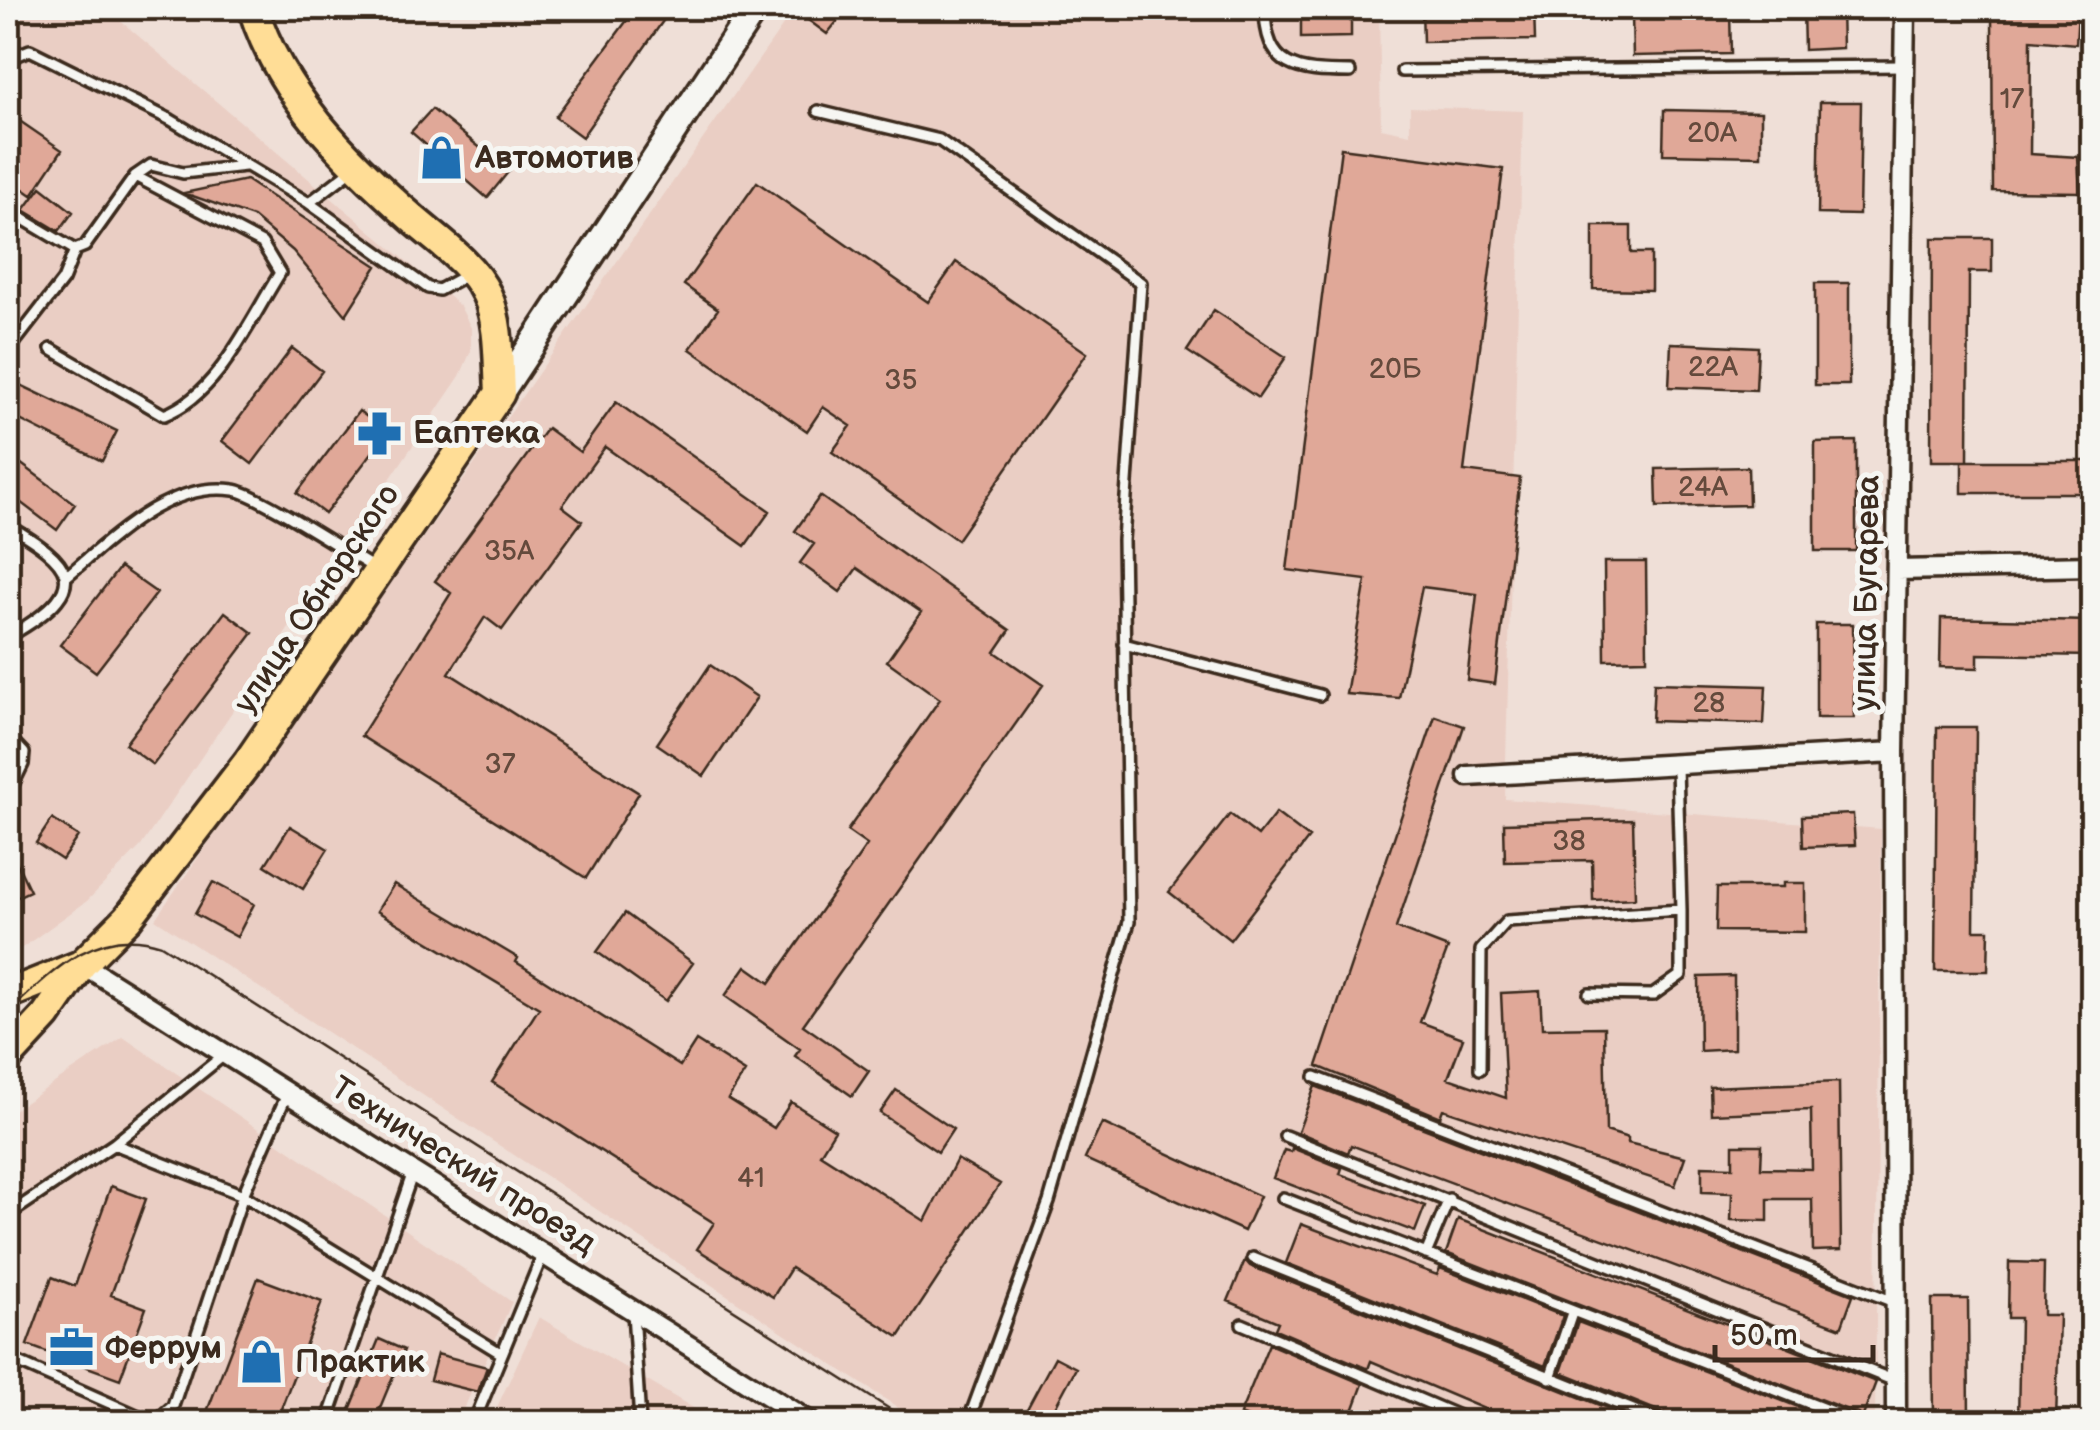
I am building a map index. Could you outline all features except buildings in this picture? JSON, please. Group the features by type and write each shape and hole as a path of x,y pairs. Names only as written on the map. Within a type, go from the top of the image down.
{"main road":[{"name":"улица Обнорского","path":"8,1057 46,1016 82,964 128,918 248,762 500,393 755,8"},
{"path":"248,10 281,74 355,168 472,272 487,296 495,324 500,393"},
{"name":"улица Обнорского","path":"8,994 82,964"}],"street":[{"name":"улица Бугарева","path":"1468,776 1894,752 1905,8"},
{"path":"1897,570 2092,566"},
{"path":"1894,752 1896,1422"},
{"name":"Технический проезд","path":"82,964 810,1422"}],"lane":[{"path":"1264,8 1265,36 1287,64 1309,72 1350,72"},
{"path":"8,59 30,50 171,120 309,203 428,288 439,290 472,272"},
{"path":"1402,71 1904,66"},
{"path":"818,111 939,140 1140,283 1123,540 1129,922 1048,1202 968,1422"},
{"path":"8,351 63,280 74,250 94,235 136,176 151,165 182,173 245,166"},
{"path":"309,203 355,168"},
{"path":"50,349 164,415 184,408 218,370 280,273 262,244 136,176"},
{"path":"8,210 74,250"},
{"path":"67,576 116,535 170,501 201,488 238,490 378,571"},
{"path":"8,526 48,550 64,564 67,576 64,589 42,616 18,631 8,628"},
{"path":"1124,644 1320,695"},
{"path":"8,736 24,753 8,796"},
{"path":"1590,994 1653,995 1681,975 1677,767"},
{"path":"1480,1069 1481,950 1507,921 1681,910"},
{"path":"8,1216 114,1144 227,1053"},
{"path":"1315,1078 1894,1302"},
{"path":"8,1358 140,1416 158,1418 172,1406 244,1195 288,1092"},
{"path":"1285,1136 1895,1381"},
{"path":"114,1144 244,1195 502,1354"},
{"path":"326,1422 414,1170"},
{"path":"1283,1198 1858,1422"},
{"path":"1426,1254 1448,1199"},
{"path":"474,1422 544,1252"},
{"path":"1253,1258 1663,1422"},
{"path":"633,1309 640,1422"},
{"path":"1550,1378 1572,1313"},
{"path":"1242,1324 1473,1422"}],"shaded area":[{"path":"10,8 105,8 460,306 471,328 471,351 460,376 141,846 87,901 8,958"},
{"path":"795,8 1379,8 1381,128 1410,134 1410,107 1523,111 1505,799 1881,829 1875,1422 920,1422 155,919"},
{"path":"123,1037 512,1302 458,1422 8,1422 8,1114"},
{"path":"539,1317 717,1422 490,1422"}],"tram line":[{"path":"8,1013 59,968 96,946 138,940 161,945 910,1422"}],"place":[{"name":"Автомотив","path":"442,158"},
{"name":"Еаптека","path":"380,433"},
{"name":"Феррум","path":"72,1348"},
{"name":"Практик","path":"262,1362"}]}
